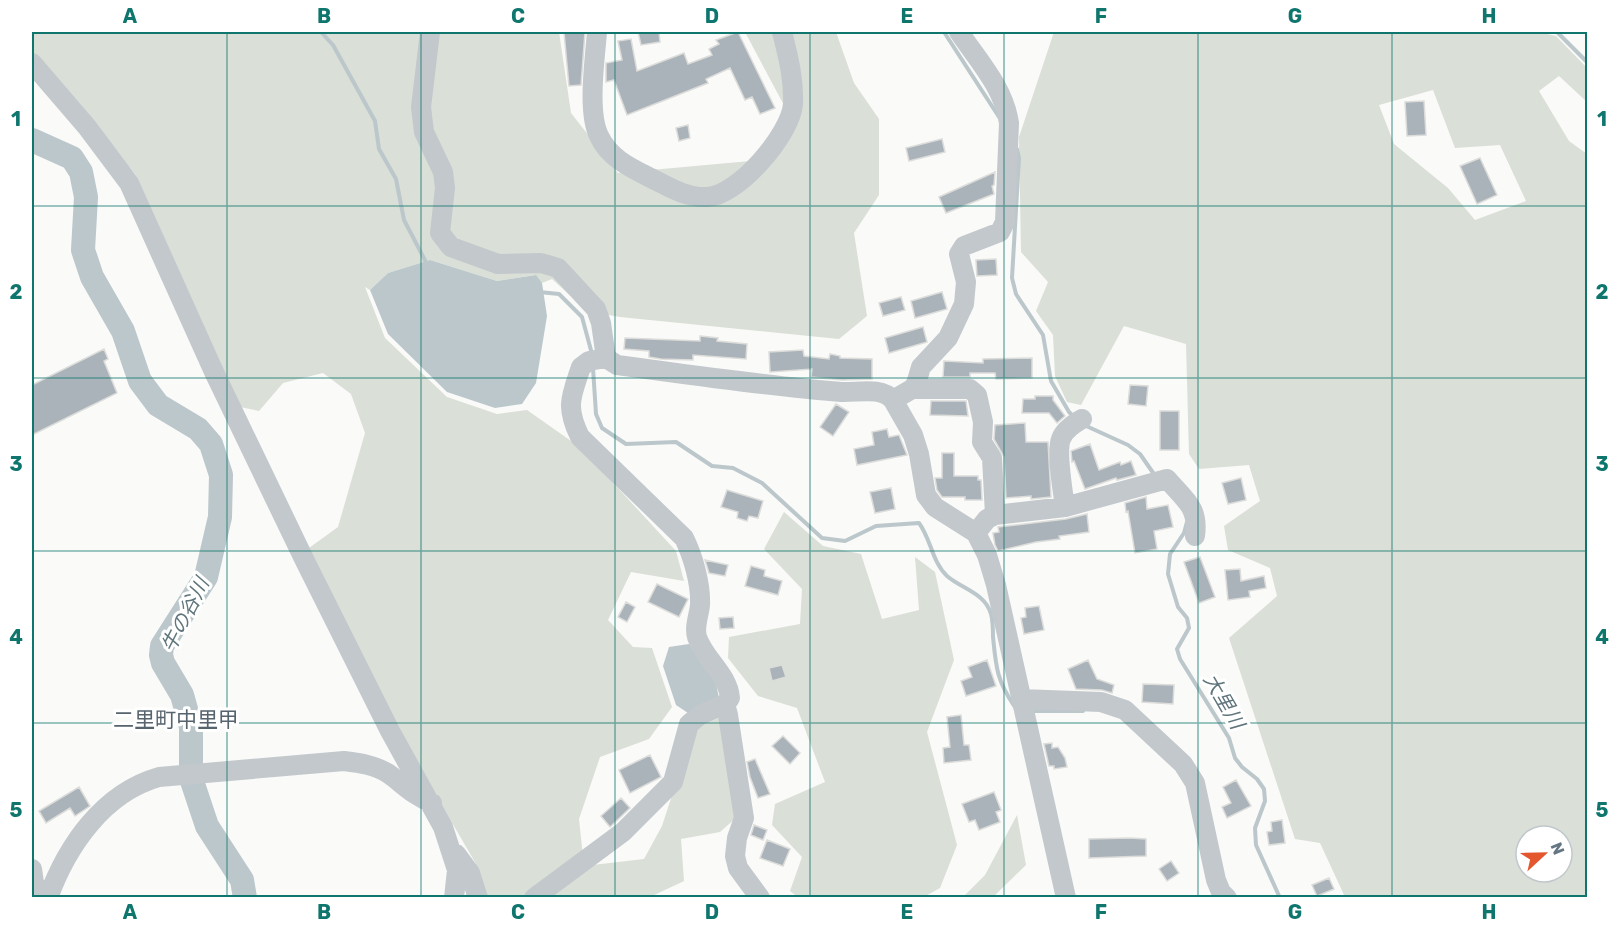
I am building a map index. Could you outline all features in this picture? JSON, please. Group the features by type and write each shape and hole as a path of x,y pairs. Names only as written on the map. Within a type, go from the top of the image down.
{"street":[{"path":"430,32 421,106 424,132 443,172 445,188 440,233 451,247 498,264 541,262 558,268 596,309 601,323 598,359"},
{"path":"597,32 594,118 598,136 610,154 634,170 690,197 709,198 726,191 754,169 782,132 793,106 792,70 782,32"},
{"path":"893,400 912,389 916,384 921,367 948,338 964,304 966,282 959,254 964,246 1000,232 1005,222 1009,123 1007,108 1000,93 959,32"},
{"path":"32,63 87,127 129,183 214,372 304,559 390,730 432,803 452,850 457,870 454,897"},
{"path":"534,897 623,832 673,782 689,724 700,715 725,705 730,698 729,688 699,643 696,633 700,603 693,556 684,538 580,436 573,421 570,402 580,367 598,359 617,365 779,387 879,392 889,395 913,435 920,454 926,495 934,507 976,533 987,555 996,585 1066,897"},
{"path":"912,389 970,389 977,395 983,422 982,442 992,458 995,515"},
{"path":"1065,507 1060,474 1060,439 1077,421"},
{"path":"976,533 987,519 995,515 1065,507 1161,481 1193,509 1197,520 1195,536"},
{"path":"1023,708 1101,702 1125,710 1184,764 1195,783 1216,880 1221,892 1227,897"},
{"path":"725,705 744,818 737,838 735,856 738,868 760,897"},
{"path":"48,897 73,847 90,823 122,793 139,783 159,777 344,760 368,764 388,773 416,797 432,803"},
{"path":"452,850 470,873 478,897"},
{"path":"32,869 34,883 42,897"}],"shaded area":[{"path":"32,32 559,32 571,113 618,173 772,159 794,124 745,32 836,32 854,83 879,119 879,195 854,233 867,316 839,339 620,317 587,311 552,279 542,283 535,275 497,281 430,260 388,273 370,290 365,287 385,338 447,397 497,414 527,410 581,448 676,551 684,581 631,572 608,620 633,647 652,648 672,707 649,739 600,757 579,819 584,866 644,859 662,826 694,728 719,718 737,817 720,832 681,839 684,881 650,897 465,897 476,864 407,745 309,548 338,527 365,433 351,394 323,373 283,383 259,411 240,407 136,175 32,52"},
{"path":"1054,32 1538,32 1556,36 1587,68 1587,102 1559,76 1539,91 1569,141 1587,154 1587,897 1345,897 1320,843 1295,839 1229,638 1277,596 1270,568 1228,550 1224,526 1260,501 1249,465 1199,469 1189,454 1186,344 1124,326 1081,405 1067,402 1055,376 1053,335 1036,311 1048,282 1021,252 1019,137","holes":["1433,90 1455,148 1500,145 1526,201 1475,220 1448,188 1394,144 1379,105"]},
{"path":"430,260 497,281 536,275 542,283 547,316 536,383 522,404 495,408 447,392 388,334 370,290 388,273"},
{"path":"784,512 823,546 861,554 882,619 919,610 915,557 935,572 954,660 927,732 957,845 940,888 922,898 799,898 790,891 802,857 772,825 775,804 825,782 797,708 758,696 728,658 729,637 800,624 802,589 764,549"},
{"path":"689,644 715,679 719,698 688,713 676,705 663,666 669,647"},
{"path":"1017,815 1026,865 993,897 963,897 985,875"}],"building":[{"path":"564,32 585,32 581,85 569,86"},
{"path":"638,32 659,32 660,42 641,45"},
{"path":"738,32 775,108 760,114 752,97 745,100 730,68 706,79 708,83 627,115 614,80 606,82 606,63 622,60 618,41 631,39 637,71 684,53 688,64 712,55 709,49 719,44 716,40"},
{"path":"1424,101 1426,135 1407,136 1405,102"},
{"path":"688,125 690,138 679,141 676,128"},
{"path":"942,139 945,152 909,161 906,148"},
{"path":"1480,158 1497,195 1477,204 1460,166"},
{"path":"995,172 992,186 994,194 946,213 939,197"},
{"path":"996,259 997,275 977,276 976,260"},
{"path":"942,292 947,309 915,318 911,301"},
{"path":"901,297 905,310 883,316 879,303"},
{"path":"923,327 927,342 889,353 885,338"},
{"path":"700,336 718,338 717,341 747,344 746,359 693,355 693,360 661,359 649,357 649,351 624,349 625,338 700,341"},
{"path":"104,349 108,359 104,361 117,393 32,435 32,385"},
{"path":"803,350 804,356 829,359 830,354 840,356 840,358 872,359 872,379 842,380 811,377 812,369 770,372 769,352"},
{"path":"1032,358 1032,378 996,379 995,373 970,373 970,377 943,377 944,361 983,363 983,359"},
{"path":"1130,385 1148,386 1146,406 1128,404"},
{"path":"1035,396 1053,396 1053,400 1065,416 1057,423 1049,413 1022,413 1023,399 1035,399"},
{"path":"931,401 966,401 968,416 930,415"},
{"path":"836,404 849,412 833,436 820,427"},
{"path":"1160,411 1179,411 1179,450 1160,450"},
{"path":"1025,423 1026,442 1048,442 1051,497 1006,498 1004,457 994,439 995,425"},
{"path":"887,429 889,437 899,435 907,455 857,465 854,449 874,445 872,432"},
{"path":"1090,444 1099,470 1120,462 1121,465 1131,461 1136,475 1117,480 1116,478 1085,489 1074,461 1072,462 1071,451"},
{"path":"942,453 954,453 954,476 978,476 978,480 981,480 982,500 942,497 937,490 935,478 942,478"},
{"path":"1241,478 1246,500 1228,504 1222,483"},
{"path":"891,488 895,509 875,513 870,492"},
{"path":"727,490 763,501 758,518 749,516 747,521 737,518 738,512 721,507"},
{"path":"1146,497 1147,509 1168,505 1173,527 1154,531 1157,549 1135,553 1125,503"},
{"path":"1087,514 1089,532 1059,536 1060,539 998,551 995,545 993,533 999,532 998,527 1066,519"},
{"path":"1200,557 1215,597 1199,603 1184,562"},
{"path":"705,560 728,565 725,576 709,573"},
{"path":"751,566 765,570 764,576 782,581 778,595 745,586"},
{"path":"1240,569 1241,581 1264,576 1266,588 1249,591 1250,597 1228,600 1225,570"},
{"path":"657,584 688,599 679,617 648,602"},
{"path":"626,602 635,607 627,622 618,617"},
{"path":"1039,606 1044,630 1024,634 1021,618 1026,617 1025,608"},
{"path":"733,617 734,628 720,629 719,618"},
{"path":"987,660 996,686 966,696 961,681 972,677 968,667"},
{"path":"1088,660 1097,679 1114,685 1112,693 1102,690 1076,689 1068,669"},
{"path":"782,665 786,677 772,681 769,668"},
{"path":"1143,684 1174,685 1173,704 1142,702"},
{"path":"961,715 964,745 969,745 971,760 944,763 943,748 950,747 947,717"},
{"path":"783,736 800,753 790,764 772,746"},
{"path":"1052,743 1052,748 1058,747 1065,758 1067,767 1054,769 1054,766 1049,766 1044,744"},
{"path":"650,755 661,777 630,793 619,770"},
{"path":"755,759 770,794 758,798 747,762"},
{"path":"1236,780 1251,806 1227,818 1222,807 1231,803 1223,787"},
{"path":"79,787 90,806 75,816 70,808 46,823 39,811"},
{"path":"994,792 1001,810 996,812 1000,822 979,830 975,820 969,822 962,804"},
{"path":"621,798 630,808 610,827 601,816"},
{"path":"1282,820 1285,843 1269,845 1267,832 1272,831 1271,822"},
{"path":"754,825 767,830 763,840 751,835"},
{"path":"1089,839 1146,839 1146,856 1089,858"},
{"path":"767,840 790,849 783,866 760,858"},
{"path":"1171,861 1179,873 1167,881 1159,869"},
{"path":"1329,878 1334,889 1317,896 1312,885"}],"waterway":[{"path":"321,32 333,45 375,121 379,149 396,179 404,220 428,266"},
{"path":"944,32 999,117"},
{"path":"1557,32 1588,63"},
{"name":"牛の谷川","path":"32,140 72,158 81,172 86,197 83,250 92,277 123,331 140,381 158,405 198,429 211,444 221,475 220,517 206,577 162,646 161,655 163,663 182,695 191,727 191,778 207,826 242,880 245,898"},
{"path":"1017,149 1019,158 1012,278 1016,294 1043,335 1051,381 1073,416"},
{"path":"539,292 559,294 582,317 592,354"},
{"path":"593,368 596,414 602,428 626,444 676,442 712,466 733,468 762,483 822,538 845,541 876,526 919,523 942,570 953,581 978,596 988,607 992,620 998,674 1015,707"},
{"path":"1084,425 1128,445 1140,454 1156,477"},
{"name":"大里川","path":"1187,522 1184,533 1170,554 1168,574 1178,607 1187,618 1189,628 1177,649 1180,659 1229,738 1235,758 1264,789 1265,801 1255,828 1256,845 1280,898"},
{"path":"1031,711 1083,711"}],"district":[{"name":"二里町中里甲","path":"176,720"}]}
